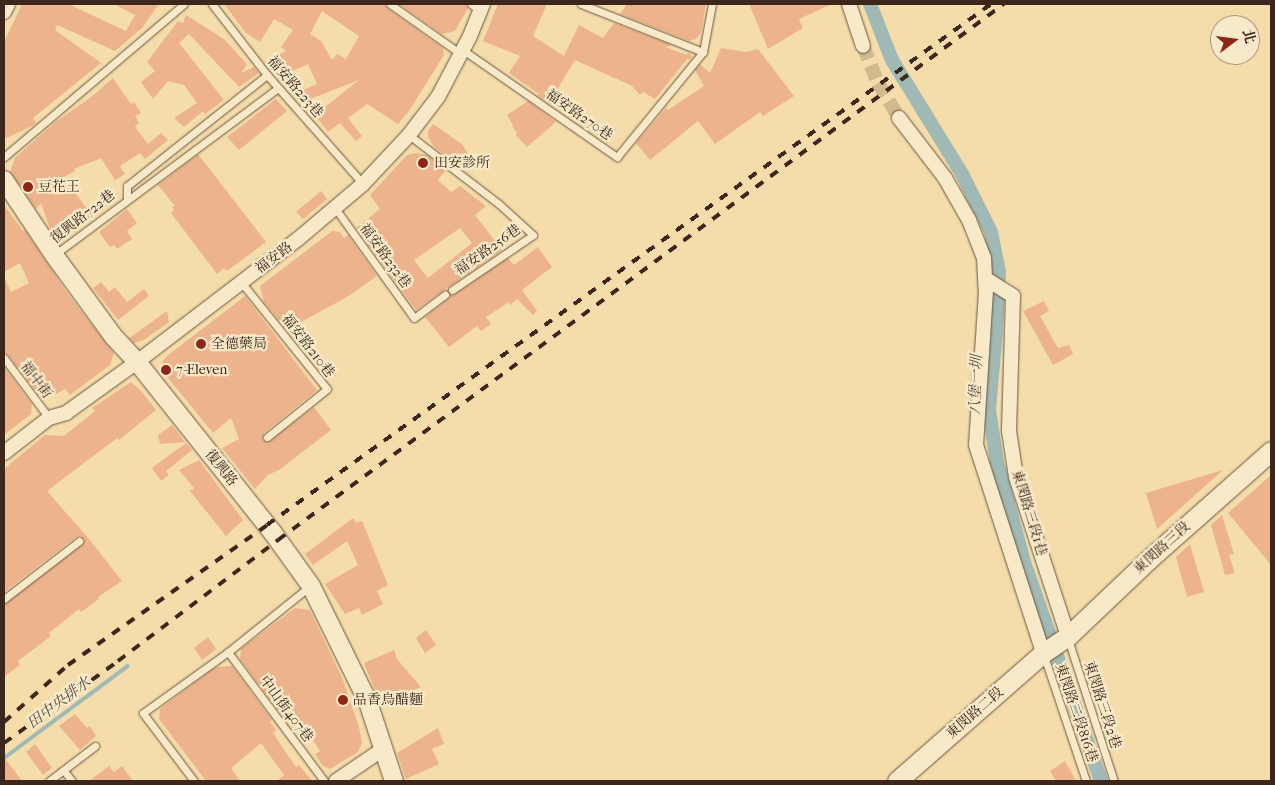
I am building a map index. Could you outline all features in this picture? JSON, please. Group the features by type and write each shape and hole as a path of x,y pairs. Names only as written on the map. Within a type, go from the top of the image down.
{"main road":[{"name":"東閔路三段","path":"1055,645 1271,451"},
{"name":"東閔路二段","path":"897,781 1055,645"}],"street":[{"path":"4,12 8,4"},
{"path":"849,4 863,46"},
{"name":"福安路","path":"4,453 49,418 66,413 137,362 336,208 363,184 409,135 438,97 462,52 478,6"},
{"path":"899,118 945,178 969,220 984,258 986,279 976,446 1055,645"},
{"name":"復興路","path":"4,180 54,255 113,336 137,362 272,533 311,586 368,702 394,781"},
{"name":"東閔路三段1巷","path":"986,279 1013,296 1009,431 1016,478 1055,645"},
{"path":"336,781 383,749"}],"lane":[{"path":"4,158 184,4"},
{"name":"福安路223巷","path":"212,4 267,75 363,184"},
{"path":"390,4 462,52"},
{"path":"581,4 704,52 712,4"},
{"name":"福安路270巷","path":"462,52 618,157 704,52"},
{"path":"127,199 127,186 267,75"},
{"name":"復興路722巷","path":"54,255 278,88"},
{"name":"福安路256巷","path":"409,135 499,204 533,235 414,318"},
{"name":"福安路232巷","path":"336,208 414,318"},
{"name":"福安路210巷","path":"241,282 326,389 267,437"},
{"name":"福中街","path":"4,358 49,418"},
{"path":"4,599 79,541"},
{"path":"194,781 143,713 228,652 311,586"},
{"name":"東閔路二段816巷","path":"1055,645 1086,781"},
{"name":"東閔路三段2巷","path":"1055,645 1114,781"},
{"name":"中山街407巷","path":"228,652 324,781"},
{"path":"50,781 95,746"},
{"path":"64,771 72,781"}],"building":[{"path":"22,4 68,4 126,31 135,15 114,4 159,4 142,28 115,51 57,25 55,30 101,63 33,118 36,123 4,139 4,42"},
{"path":"224,4 385,4 387,8 443,48 444,55 409,111 398,124 367,104 348,118 362,136 356,141 340,123 328,132 315,115 359,80 305,101 301,91 317,84 308,64 282,76 270,59 286,51 281,47 293,30 274,19 260,42 246,33","holes":["322,11 359,36 346,59 337,54 332,60 321,41 310,34"]},
{"path":"399,4 466,4 468,8 455,31 442,34"},
{"path":"498,4 547,4 533,36 564,56 579,25 603,38 614,23 672,45 665,47 687,55 688,52 692,57 689,60 688,58 655,99 643,92 640,95 632,86 575,60 549,103 509,73 520,56 483,41"},
{"path":"627,4 706,4 701,33 696,39 689,41 620,14"},
{"path":"749,4 832,4 799,19 803,28 768,49"},
{"path":"186,15 224,39 247,64 241,73 254,67 259,73 239,87 189,34 179,43 224,100 205,114 203,111 184,127 174,118 197,103 184,85 168,81 153,99 141,82 155,71 147,62 178,21 183,23"},
{"path":"721,48 746,52 758,49 794,96 763,116 760,112 715,144 698,121 650,160 636,143 666,108 668,110 704,86 695,70 700,64 710,73"},
{"path":"113,78 131,104 134,102 141,113 135,116 139,123 135,127 148,144 161,133 168,140 145,159 140,153 120,166 125,174 115,180 101,158 74,169 75,171 64,177 92,216 63,236 56,226 50,229 41,203 36,209 10,172 15,158 54,123 91,97"},
{"path":"276,99 287,111 239,150 227,137"},
{"path":"528,101 556,122 527,147 516,135 517,133 507,115"},
{"path":"433,124 462,144 472,160 463,169 434,147 428,137 428,131"},
{"path":"415,153 427,155 446,170 438,180 451,192 460,186 486,206 475,215 502,250 416,310 356,228 380,209 370,195 407,155","holes":["460,228 472,243 428,278 414,260"]},
{"path":"198,154 266,242 227,271 224,268 217,274 171,213 174,210 172,207 175,206 158,185"},
{"path":"321,191 327,199 303,219 296,212"},
{"path":"4,205 23,231 25,230 68,294 114,353 110,365 70,395 65,389 56,394 37,393 8,355 4,353 4,277 11,292 29,283 20,263 4,272"},
{"path":"127,209 137,223 127,231 132,239 117,249 114,245 110,247 99,232"},
{"path":"332,231 340,232 344,238 348,235 377,276 347,297 299,323 298,320 286,329 264,302 260,286"},
{"path":"538,247 552,267 522,290 537,311 533,315 517,299 510,305 509,302 486,317 491,324 481,331 477,326 449,347 425,317 448,299 450,295 455,294 508,258 514,265"},
{"path":"101,282 109,292 115,287 127,302 144,289 149,296 118,320 93,288"},
{"path":"245,296 317,390 264,433 263,440 270,441 314,407 331,430 279,470 268,475 255,489 222,448 239,439 231,418 213,433 164,373 162,362 167,356"},
{"path":"1044,301 1049,311 1040,316 1058,348 1069,345 1073,354 1053,365 1023,311"},
{"path":"167,311 169,322 144,340 134,343 129,338"},
{"path":"4,367 32,404 31,414 4,435"},
{"path":"131,382 142,392 156,410 119,440 117,438 47,491 89,539 122,581 98,597 99,599 81,612 79,609 49,633 51,636 18,661 20,665 4,677 4,604 82,545 84,541 81,536 76,537 4,592 4,469 45,435 64,436 95,411 92,408"},
{"path":"172,425 185,442 160,444 158,435"},
{"path":"186,443 192,450 166,471 169,475 161,481 152,468"},
{"path":"199,460 243,520 226,536 190,491 194,488 179,470"},
{"path":"1223,470 1157,529 1146,493"},
{"path":"1271,475 1271,565 1228,513"},
{"path":"1222,515 1234,554 1229,555 1235,573 1225,575 1211,525"},
{"path":"353,518 356,523 362,521 388,585 377,591 383,604 362,615 359,608 345,614 325,584 358,565 347,541 313,565 305,554"},
{"path":"1190,544 1204,592 1187,597 1176,557"},
{"path":"295,608 310,610 343,680 359,727 362,743 358,752 330,769 323,766 315,754 320,751 291,707 281,714 240,659 241,649"},
{"path":"426,630 436,645 425,653 416,638"},
{"path":"208,637 216,649 202,660 194,648"},
{"path":"394,650 397,659 421,687 383,702 382,699 379,701 364,663"},
{"path":"232,666 272,720 270,722 276,730 273,733 296,767 299,765 312,781 277,781 284,775 261,743 231,768 240,781 206,781 159,719 160,709 210,671 216,667"},
{"path":"75,714 87,728 90,726 96,736 80,750 59,726"},
{"path":"438,728 444,744 432,749 439,764 406,779 397,753"},
{"path":"35,744 52,768 43,775 26,752"},
{"path":"4,757 22,781 4,781"},
{"path":"1065,761 1076,781 1056,781 1050,771"},
{"path":"109,766 114,772 122,766 133,781 89,781"}],"waterway":[{"name":"八堡一圳","path":"870,4 892,60 962,174 991,232 999,272 989,410 997,462 1024,562 1101,781"},
{"name":"田中央排水","path":"4,758 128,666"}],"tunnel":[{"path":"863,46 878,83 899,118"}],"railway":[{"path":"4,722 68,665 267,525 991,4"},
{"path":"4,743 118,661 278,540 1004,4"}],"place":[{"name":"田安診所","path":"423,163"},
{"name":"豆花王","path":"28,187"},
{"name":"全德藥局","path":"201,344"},
{"name":"7-Eleven","path":"166,370"},
{"name":"品香烏醋麵","path":"343,700"}]}
